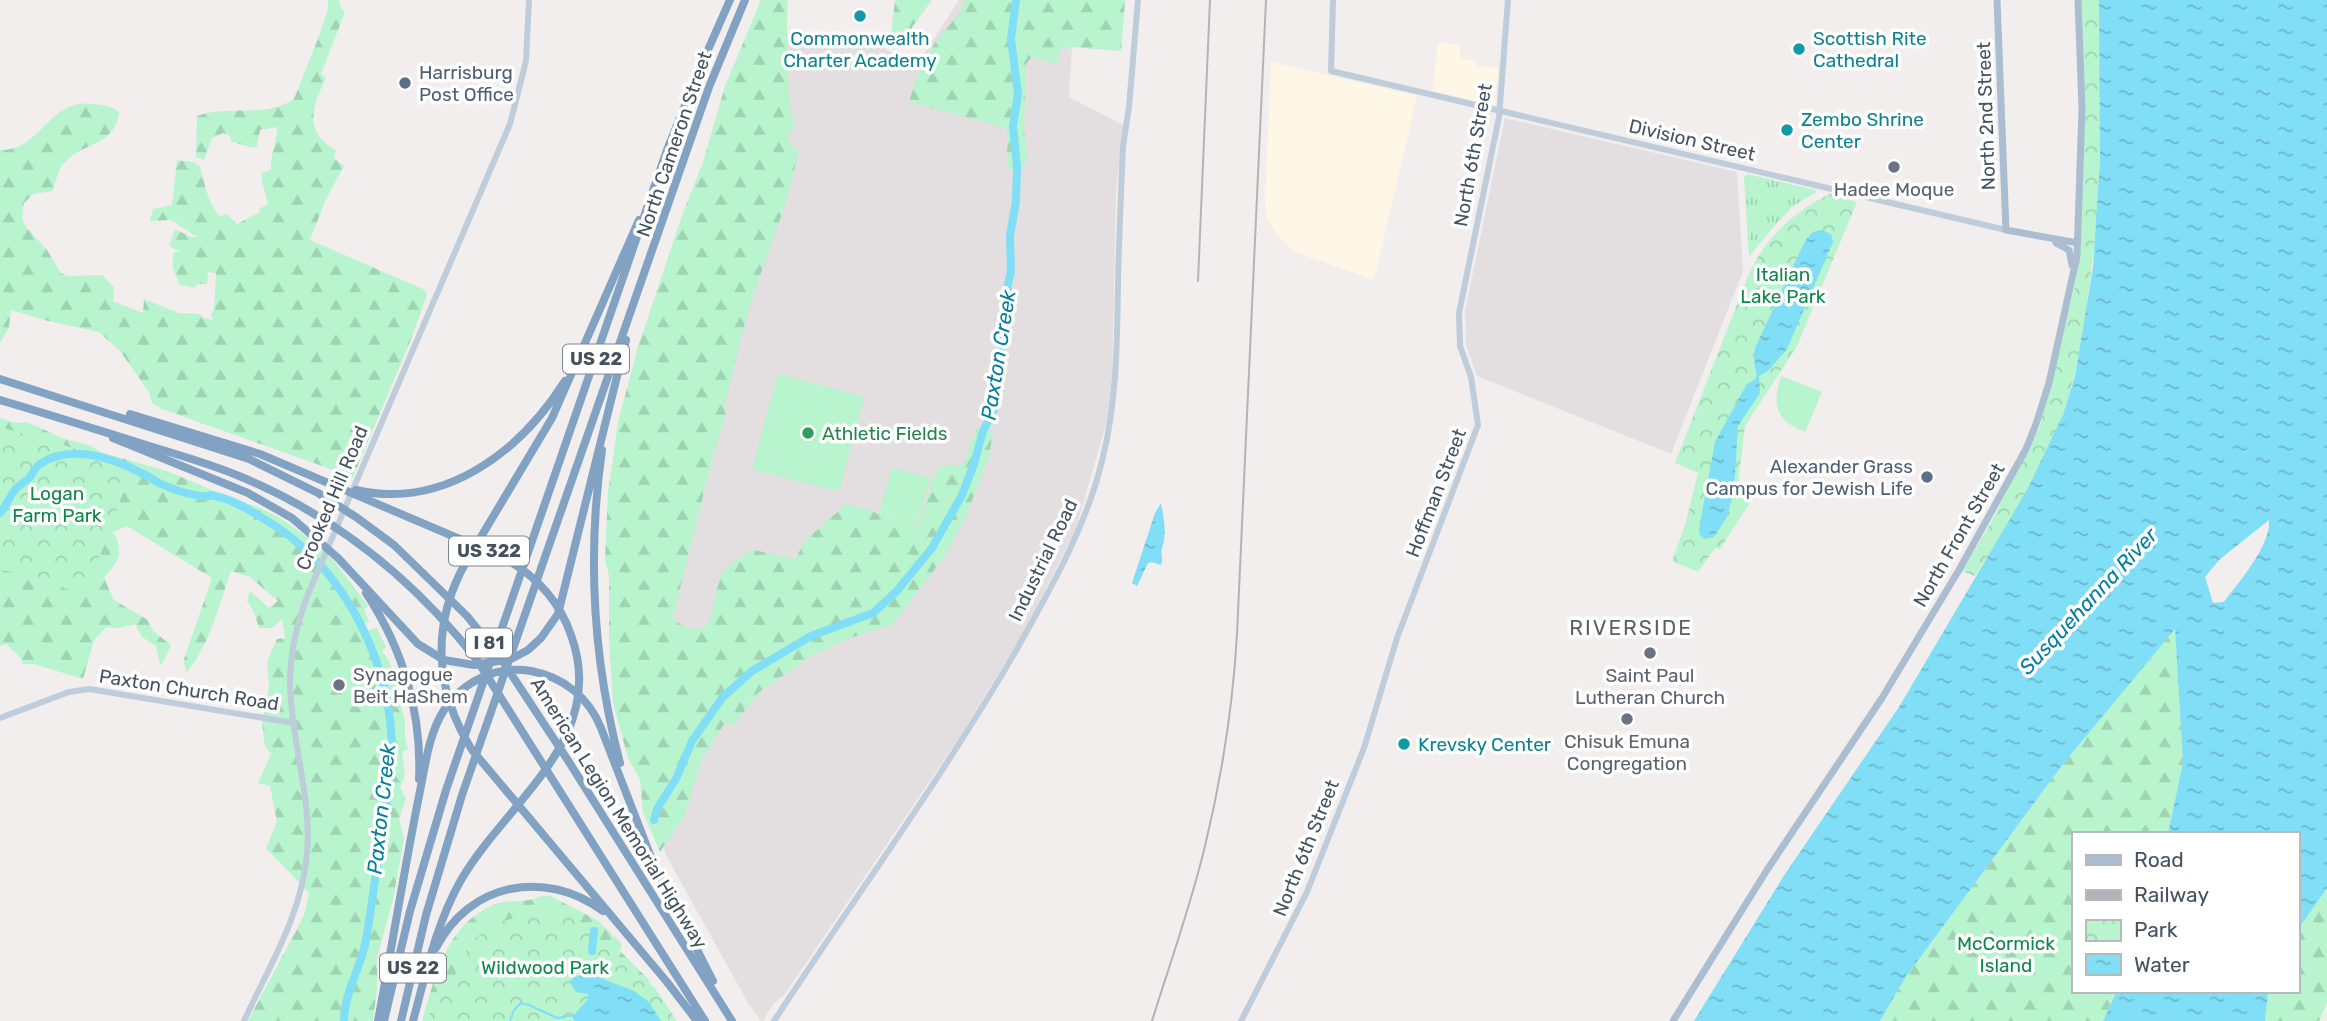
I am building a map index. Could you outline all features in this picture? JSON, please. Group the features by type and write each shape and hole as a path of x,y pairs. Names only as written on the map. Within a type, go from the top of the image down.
{"highway":[{"name":"North Cameron Street","path":"659,172 691,87 730,0"},
{"name":"North Cameron Street","path":"636,300 709,87 745,0"},
{"path":"659,172 552,418 461,570 447,604 442,638 442,669 448,698 463,734 477,757 697,1021"},
{"name":"US 22","path":"384,1021 422,870 476,703 659,172"},
{"path":"99,430 122,444 270,504 312,533 346,565 418,644 438,657 461,664 487,665 505,661 522,654 541,638 560,608 636,300"},
{"name":"US 22","path":"401,1021 438,875 488,719 636,300"},
{"path":"333,484 371,493 402,494 444,485 473,473 509,449 534,424 551,403 581,354"},
{"name":"American Legion Memorial Highway","path":"0,379 223,449 298,482 365,523 431,579 467,616 514,677 733,1021"},
{"name":"American Legion Memorial Highway","path":"0,400 223,469 287,499 364,547 424,600 477,660 705,1021"},
{"path":"607,413 594,538 595,618 611,730 636,820"},
{"name":"US 322","path":"112,414 133,414 227,442 333,484 495,554 529,575 552,599 566,622 575,649 579,683 569,732 552,761 486,842 460,881 441,922 413,1021"},
{"path":"346,565 384,623 409,685 419,748 416,812"},
{"path":"378,1021 416,812 436,724 452,699 471,683 504,670 532,671 550,676 565,684 590,707 601,728 671,902 733,1021"},
{"path":"428,967 445,933 463,912 487,897 512,888 542,886 570,892 593,904 615,922"}],"main road":[{"name":"North 2nd Street","path":"1997,0 2006,230"},
{"name":"North Front Street","path":"1673,1021 1761,879 1882,698 1959,570 2026,449 2045,398 2078,243 2082,108 2078,0"},
{"name":"Division Street","path":"2006,230 2078,243"},
{"name":"Division Street","path":"2046,239 2069,250 2073,271"}],"street":[{"name":"Crooked Hill Road","path":"243,1021 288,930 304,882 308,823 290,687 296,630 311,586 514,112 527,53 529,0"},
{"name":"Industrial Road","path":"774,1021 855,898 900,836 986,702 1058,575 1092,495 1103,458 1115,393 1124,146 1138,0"},
{"name":"Division Street","path":"1333,0 1331,71 2006,230"},
{"name":"North 6th Street","path":"1459,313 1500,111 1508,0"},
{"name":"Hoffman Street","path":"1384,680 1397,638 1478,425 1471,377 1460,346 1459,313"},
{"name":"North 6th Street","path":"1241,1021 1307,892 1363,748 1384,680"},
{"name":"Paxton Church Road","path":"0,718 69,692 89,689 294,723"}],"shaded area":[{"path":"959,0 1125,0 1121,51 1072,47 1069,97 1123,125 1116,192 1112,385 1107,421 1076,529 1026,628 961,735 785,994 774,1003 761,1021 748,1003 666,855 638,743 755,30 871,41 916,66"},
{"path":"1438,43 1460,45 1460,59 1477,61 1477,66 1498,68 1495,105 1433,91"},
{"path":"1271,62 1417,96 1374,280 1293,251 1276,234 1267,218 1265,204"},
{"path":"1505,118 1737,172 1743,271 1671,454 1477,376 1466,345 1465,311"}],"green space":[{"path":"328,0 339,0 345,12 321,74 326,78 317,98 313,117 318,135 336,150 334,158 344,166 326,199 310,240 425,290 427,295 353,477 162,409 152,403 149,392 120,351 99,332 11,310 9,327 0,343 0,150 14,148 26,142 55,116 78,104 97,104 113,108 119,112 116,123 105,138 80,151 63,164 53,191 33,194 24,203 22,219 27,228 47,250 61,273 67,276 102,275 114,287 113,301 143,313 144,299 179,313 200,314 203,318 213,320 211,315 214,308 216,273 208,272 207,284 197,284 194,288 181,286 173,261 174,252 181,252 169,246 175,229 197,237 171,220 150,221 153,209 172,205 177,160 193,162 200,166 209,199 220,216 227,214 237,224 260,212 259,209 268,204 262,173 271,170 277,127 260,130 257,146 254,148 232,142 229,135 223,133 212,138 204,160 196,157 197,116 222,111 271,108 294,99 328,10"},
{"path":"761,0 788,0 788,84 795,124 788,135 789,143 798,151 784,208 744,327 724,409 726,415 713,456 674,618 689,628 698,630 704,627 709,620 720,579 729,565 754,550 795,559 808,536 822,527 828,518 847,503 919,525 938,468 962,464 978,427 993,431 989,457 966,516 944,557 893,624 847,639 811,656 758,693 733,726 726,721 701,761 684,817 660,852 643,813 640,780 628,758 613,703 609,576 605,559 608,493 618,422 637,350 703,162 725,86"},
{"path":"895,0 932,0 903,45 890,42"},
{"path":"965,0 1125,0 1121,51 1073,47 1060,49 1058,64 1032,57 1026,64 1024,128 1027,158 1022,172 1008,168 1006,128 909,102 930,50"},
{"path":"2081,0 2099,0 2101,118 2095,236 2079,351 2068,400 2056,434 2012,517 1975,576 1962,571 1989,526 2040,426 2079,262"},
{"path":"1747,174 1816,192 1792,207 1749,257 1744,177"},
{"name":"Italian Lake Park","path":"1830,194 1857,202 1797,346 1745,426 1738,484 1757,492 1720,549 1715,548 1698,572 1672,561 1685,525 1698,473 1675,463 1756,261 1772,237 1793,217"},
{"name":"Athletic Fields","path":"780,374 862,396 864,399 840,489 837,491 754,470 777,376"},
{"path":"1781,376 1822,392 1805,432 1787,423 1778,410 1777,395"},
{"path":"0,418 16,423 27,422 65,439 92,446 100,452 167,471 280,518 310,539 335,562 368,606 364,609 369,622 365,624 368,630 377,628 386,647 382,651 395,677 405,719 408,749 402,752 405,776 400,787 406,799 399,819 404,838 393,900 377,958 373,1021 248,1021 300,923 309,893 266,848 277,822 270,786 258,783 271,754 265,747 262,724 269,686 267,662 277,639 285,638 282,619 272,628 259,628 247,601 250,591 269,608 278,601 250,577 231,571 208,637 186,673 184,659 212,578 127,526 113,532 119,551 113,567 104,578 114,600 148,620 153,631 171,645 162,664 156,646 142,637 135,624 119,628 107,627 94,640 83,679 34,664 23,664 20,657 6,644 0,646"},
{"name":"Logan Farm Park","path":"0,427 133,465 86,595 0,569"},
{"path":"892,467 930,478 917,524 879,514"},
{"name":"McCormick Island","path":"2175,628 2183,762 2168,832 2072,832 2072,993 2116,993 2103,1021 1880,1021 1905,978 2063,764"},
{"path":"2327,888 2327,1003 2319,1021 2265,1021 2268,993 2299,993 2299,928"},
{"path":"550,896 597,920 622,944 620,951 652,983 624,966 482,933 460,960 537,1021 422,1021 445,954 464,925 493,905"},
{"name":"Wildwood Park","path":"547,911 559,911 574,918 655,988 677,1021 427,1021 438,989 453,980 460,962 477,937 499,923"}],"water":[{"name":"Susquehanna River","path":"2099,0 2327,0 2327,888 2299,928 2299,832 2168,832 2183,762 2175,629 2063,764 1905,978 1880,1021 1694,1021 1785,874 1899,707 2027,490 2063,415 2075,376 2093,267 2100,161","holes":["2269,520 2265,541 2253,563 2224,602 2213,603 2205,577 2219,560"]},
{"path":"1821,230 1831,234 1833,242 1787,349 1768,371 1759,376 1760,393 1738,426 1734,491 1727,517 1714,537 1704,539 1699,529 1715,442 1747,384 1757,376 1755,348 1805,241 1813,232"},
{"path":"1161,503 1165,532 1162,563 1148,563 1137,586 1132,583 1155,513"},
{"path":"585,972 634,991 649,1002 661,1021 574,1021 574,1015 588,999 588,994 576,992 570,982 573,977"},
{"path":"2116,993 2268,993 2265,1021 2103,1021"}],"waterway":[{"name":"Paxton Creek","path":"654,820 692,741 722,698 752,671 811,636 873,613 896,592 932,548 962,495 983,431 994,410 1005,328 1011,272 1010,236 1016,201 1017,167 1013,126 1018,94 1011,39 1016,0"},
{"name":"Paxton Creek","path":"0,513 16,489 40,464 69,454 101,457 132,468 175,490 223,498 247,509 277,527 302,547 325,570 344,596 361,625 384,686 392,750 390,786 365,945 349,992 344,1021"},
{"name":"Paxton Creek","path":"592,951 594,931"},
{"path":"510,1021 514,1010 521,1003 557,1018 574,1015"}],"railway":[{"path":"1198,281 1210,0"},
{"path":"1152,1021 1205,846 1230,714 1237,634 1266,0"}],"place":[{"name":"Commonwealth Charter Academy","path":"860,16"},
{"name":"Scottish Rite Cathedral","path":"1799,49"},
{"name":"Harrisburg Post Office","path":"405,83"},
{"name":"Zembo Shrine Center","path":"1787,130"},
{"name":"Hadee Moque","path":"1894,167"},
{"name":"Athletic Fields","path":"808,433"},
{"name":"Alexander Grass Campus for Jewish Life","path":"1927,477"},
{"name":"Saint Paul Lutheran Church","path":"1650,653"},
{"name":"Synagogue Beit HaShem","path":"339,685"},
{"name":"Chisuk Emuna Congregation","path":"1627,719"},
{"name":"Krevsky Center","path":"1404,744"}],"district":[{"name":"RIVERSIDE","path":"1631,627"}]}
